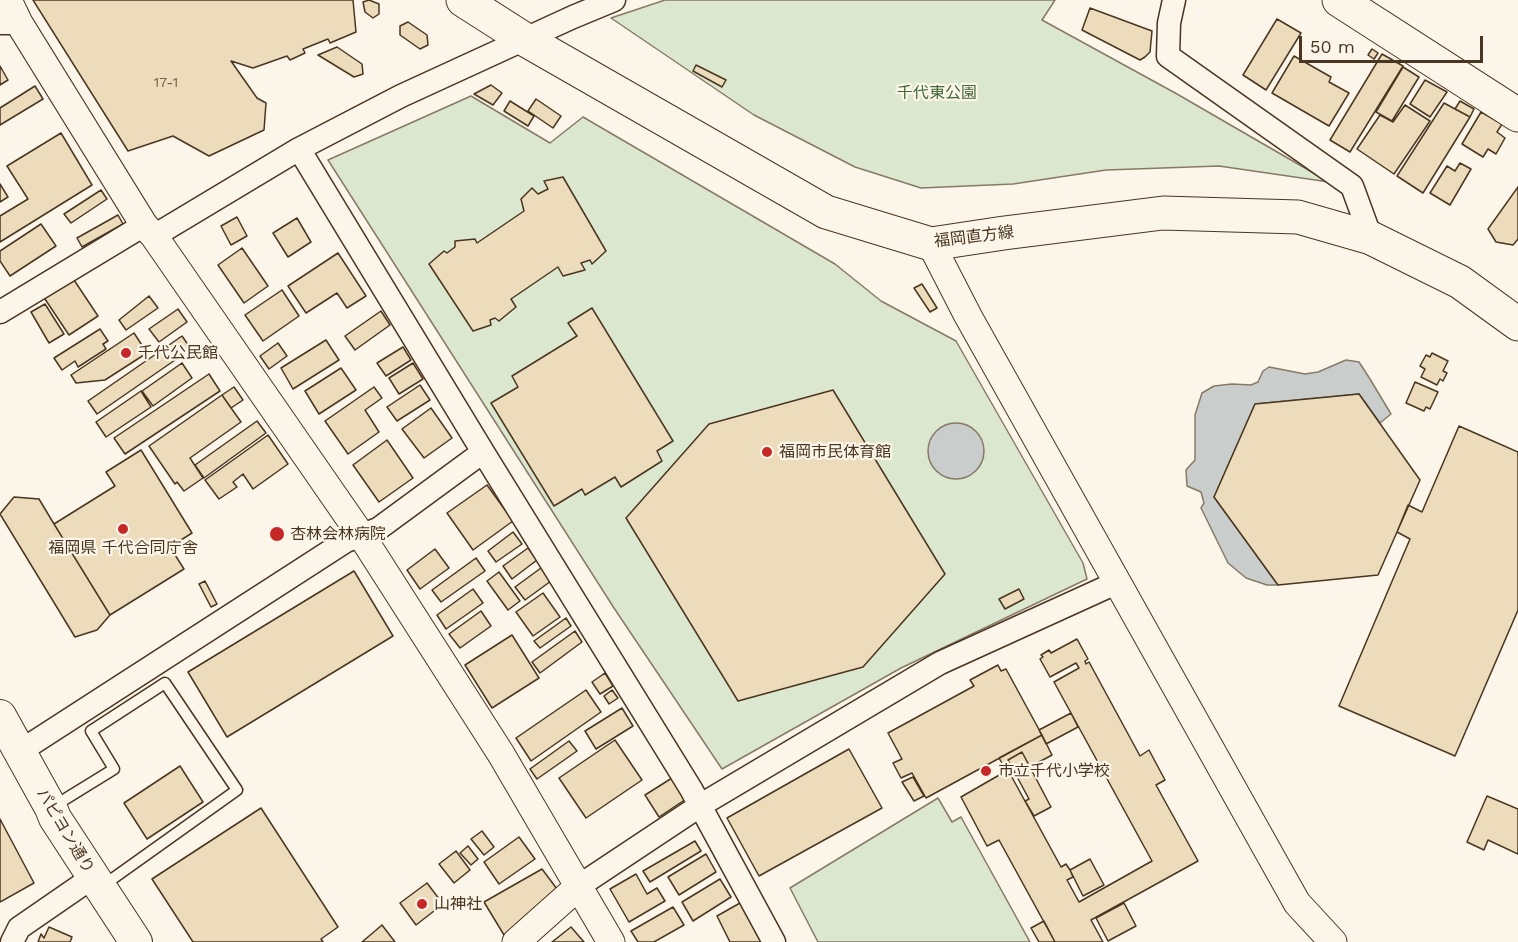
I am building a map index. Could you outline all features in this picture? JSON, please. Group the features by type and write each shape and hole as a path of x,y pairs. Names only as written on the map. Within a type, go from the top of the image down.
{"main road":[{"name":"福岡直方線","path":"463,0 524,39 826,212 931,244 1163,213 1298,217 1371,238 1460,282 1518,324"},
{"path":"1339,0 1518,115"},
{"name":"パピヨン通り","path":"0,716 55,818 136,942"}],"street":[{"path":"0,312 400,96 614,0"},
{"path":"1174,0 1169,23 1168,56 1352,186 1371,238"},
{"path":"9,16 149,231 361,535 501,754 611,942"},
{"path":"299,149 701,805 774,942"},
{"path":"931,244 968,316 1297,903 1333,942"},
{"path":"19,752 346,541 378,529 483,452"},
{"path":"516,942 579,886 701,805 940,663 1118,582"},
{"path":"12,942 19,928 96,882"}],"lane":[{"path":"51,808 114,769 91,731 165,683 237,790 96,882"}],"green space":[{"name":"千代東公園","path":"665,0 1055,0 1042,20 1177,94 1329,182 1219,166 1106,170 1013,184 921,188 855,167 754,115 611,18"},
{"name":"福岡市民体育館","path":"471,96 550,143 583,117 835,264 881,301 956,341 1083,563 1087,579 901,668 722,769 614,608 328,160"},
{"path":"938,798 952,822 961,817 1030,942 818,942 790,888"}],"shaded area":[{"path":"1346,360 1359,362 1391,414 1380,423 1359,394 1255,404 1214,497 1278,585 1267,585 1246,578 1228,563 1201,508 1204,503 1201,492 1187,486 1186,470 1195,460 1195,415 1202,393 1214,386 1251,385 1258,382 1263,371 1269,367 1305,374 1318,372"},
{"path":"956,423 967,425 976,431 982,440 984,451 982,462 976,471 967,477 956,479 945,477 936,471 930,462 928,451 930,440 936,431 945,425"}],"building":[{"path":"33,0 353,0 356,32 330,43 328,39 303,49 305,53 290,60 287,56 253,68 231,61 257,98 266,103 264,130 209,156 173,136 128,151"},
{"path":"369,0 379,4 379,14 373,18 365,12 363,2"},
{"path":"1090,8 1152,31 1150,52 1140,60 1082,30"},
{"path":"1277,19 1301,33 1266,90 1243,75"},
{"path":"408,22 427,35 428,45 420,49 400,35 400,26"},
{"path":"337,47 362,64 363,74 354,77 318,55"},
{"path":"1372,49 1378,53 1374,59 1368,55"},
{"path":"1382,54 1403,66 1350,152 1330,140"},
{"path":"1294,56 1331,77 1329,82 1349,93 1329,126 1272,93"},
{"path":"696,65 726,80 722,87 693,71"},
{"path":"0,66 8,80 0,85"},
{"path":"1403,67 1419,77 1392,121 1376,112"},
{"path":"1425,80 1447,92 1430,117 1410,104"},
{"path":"491,85 502,93 493,105 474,94"},
{"path":"35,86 43,99 0,125 0,108"},
{"path":"536,99 561,116 553,128 528,111"},
{"path":"510,101 534,116 528,126 504,111"},
{"path":"1460,101 1474,109 1470,117 1455,109"},
{"path":"1444,103 1470,117 1423,193 1397,176"},
{"path":"1405,105 1430,121 1394,174 1357,149 1380,115 1393,122"},
{"path":"1481,112 1502,124 1497,132 1505,138 1496,154 1488,149 1483,157 1462,144"},
{"path":"61,133 92,185 0,242 0,216 28,199 7,166"},
{"path":"1460,163 1471,169 1450,205 1430,193 1447,166 1455,171"},
{"path":"563,177 606,251 592,264 590,260 581,263 585,270 563,276 558,267 511,299 516,307 499,321 495,318 490,320 491,325 473,331 429,264 444,251 447,253 455,247 455,241 475,239 477,243 524,211 521,199 532,188 538,194 548,189 544,181"},
{"path":"0,184 8,197 0,202"},
{"path":"1518,187 1518,239 1513,245 1496,242 1488,229"},
{"path":"101,190 107,199 71,223 64,214"},
{"path":"118,215 123,224 82,247 77,238"},
{"path":"237,217 247,236 231,245 221,226"},
{"path":"297,218 311,242 288,257 273,233"},
{"path":"41,224 56,246 10,276 0,261 0,251"},
{"path":"242,248 268,286 244,303 218,265"},
{"path":"338,253 366,296 347,308 337,293 306,313 288,286"},
{"path":"72,277 98,316 69,335 43,296"},
{"path":"922,284 937,308 930,312 914,288"},
{"path":"282,290 299,316 263,341 245,315"},
{"path":"149,296 158,308 126,330 119,320"},
{"path":"45,304 64,334 49,343 31,312"},
{"path":"592,308 673,441 657,451 662,461 621,487 615,477 585,495 582,489 554,506 491,403 518,387 512,376 577,336 568,323"},
{"path":"178,309 187,322 159,342 149,329"},
{"path":"381,311 390,325 355,350 345,336"},
{"path":"100,329 108,341 103,344 106,349 78,367 75,361 62,370 54,358"},
{"path":"134,333 147,353 105,380 76,383 71,375"},
{"path":"182,336 191,349 97,414 88,401"},
{"path":"326,340 339,360 293,389 281,368"},
{"path":"278,343 287,356 269,369 260,356"},
{"path":"403,347 411,360 386,376 377,363"},
{"path":"1432,353 1448,361 1443,371 1447,373 1443,381 1440,379 1437,385 1421,377 1425,369 1420,366 1426,355 1430,357"},
{"path":"182,363 192,378 153,406 142,391"},
{"path":"413,363 423,379 399,394 389,378"},
{"path":"341,368 356,390 319,414 305,391"},
{"path":"209,374 220,391 125,454 114,438"},
{"path":"1415,382 1438,392 1430,409 1426,407 1424,411 1406,403"},
{"path":"420,385 430,400 397,421 387,407"},
{"path":"234,387 243,400 231,408 222,395"},
{"path":"374,387 382,398 365,410 379,432 348,454 325,421"},
{"path":"833,390 945,574 863,667 738,701 626,518 709,424"},
{"path":"141,391 151,407 106,437 96,422"},
{"path":"1359,394 1420,480 1378,575 1278,585 1214,497 1255,404"},
{"path":"222,395 241,422 190,458 203,478 184,491 177,482 175,484 149,446"},
{"path":"431,408 452,438 424,458 402,429"},
{"path":"257,421 266,433 204,478 195,465"},
{"path":"1459,426 1518,452 1518,610 1455,756 1339,706 1410,539 1397,532 1408,505 1422,512"},
{"path":"268,435 288,464 253,489 243,474 233,482 237,487 219,499 205,480"},
{"path":"387,440 413,478 379,502 353,465"},
{"name":"福岡県 千代合同庁舎","path":"141,450 192,533 170,547 184,569 110,615 54,524 115,486 106,472"},
{"path":"487,485 513,521 473,550 447,513"},
{"path":"14,497 39,499 110,615 97,630 75,637 0,514"},
{"path":"513,532 522,544 496,562 488,551"},
{"path":"528,548 537,560 512,579 503,566"},
{"path":"435,549 449,568 420,589 407,570"},
{"path":"476,558 485,571 441,602 432,590"},
{"path":"541,568 551,581 525,600 515,587"},
{"path":"354,571 393,636 227,737 188,672"},
{"path":"499,572 520,601 508,610 487,581"},
{"path":"205,581 217,604 211,607 199,584"},
{"path":"473,589 483,603 446,629 437,615"},
{"path":"1019,589 1024,599 1005,609 999,599"},
{"path":"543,593 560,617 533,636 516,612"},
{"path":"481,611 491,626 460,648 449,634"},
{"path":"566,618 571,626 540,648 534,641"},
{"path":"575,631 582,642 540,673 532,662"},
{"path":"512,635 539,678 492,708 465,665"},
{"path":"1077,639 1088,659 1085,661 1086,664 1089,662 1140,756 1149,750 1165,780 1156,785 1198,861 1091,920 1103,942 1055,942 999,840 987,846 961,797 1008,770 1061,867 1066,864 1070,870 1073,877 1067,880 1079,902 1152,861 1054,682 1079,668 1076,663 1050,677 1040,659 1043,657 1041,655 1049,650 1051,653"},
{"path":"998,665 1001,671 1006,669 1042,735 926,798 912,773 901,778 893,763 902,759 888,733 974,686 970,680"},
{"path":"605,673 613,686 600,694 592,682"},
{"path":"586,690 601,712 531,761 516,738"},
{"path":"612,690 618,698 609,704 604,696"},
{"path":"622,708 633,726 596,749 585,731"},
{"path":"1071,713 1078,727 1046,744 1039,730"},
{"path":"1042,735 1052,755 1030,767 1022,752 1003,765 999,758"},
{"path":"615,740 642,780 586,818 559,778"},
{"path":"569,741 577,751 537,779 530,769"},
{"path":"849,749 882,808 759,876 727,818"},
{"path":"1022,752 1051,807 1034,816 1025,801 1029,799 1008,760"},
{"path":"180,766 203,802 147,839 124,803"},
{"path":"913,777 924,796 914,801 902,782"},
{"path":"672,778 686,799 659,817 645,795"},
{"path":"1487,796 1518,809 1518,854 1488,840 1484,850 1467,842"},
{"path":"261,808 338,927 321,939 323,942 193,942 152,879"},
{"path":"0,819 34,883 0,902"},
{"path":"482,831 494,847 484,855 471,839"},
{"path":"519,837 535,859 499,884 484,862"},
{"path":"695,841 701,851 650,882 643,871"},
{"path":"468,846 478,859 471,865 460,853"},
{"path":"456,851 470,870 454,883 439,864"},
{"path":"706,854 716,872 679,895 668,877"},
{"path":"1090,859 1104,885 1083,896 1070,870"},
{"path":"542,869 557,889 504,935 484,902"},
{"path":"636,874 647,894 657,888 665,901 629,922 610,889"},
{"path":"720,879 731,897 693,921 682,902"},
{"name":"山神社","path":"427,883 443,904 416,925 400,903"},
{"path":"740,903 761,942 730,942 717,916"},
{"path":"1124,903 1136,926 1108,941 1096,918"},
{"path":"673,907 684,925 654,942 638,942 631,931"},
{"path":"1044,921 1055,942 1039,942 1031,928"},
{"path":"382,925 395,942 362,942"},
{"path":"49,927 72,937 70,942 38,942 41,934 44,938"},
{"path":"571,927 584,942 552,942"}],"place":[{"name":"千代公民館","path":"126,353"},
{"name":"福岡市民体育館","path":"767,452"},
{"name":"福岡県 千代合同庁舎","path":"123,529"},
{"name":"杏林会林病院","path":"277,534"},
{"name":"市立千代小学校","path":"986,771"},
{"name":"山神社","path":"422,904"}]}
